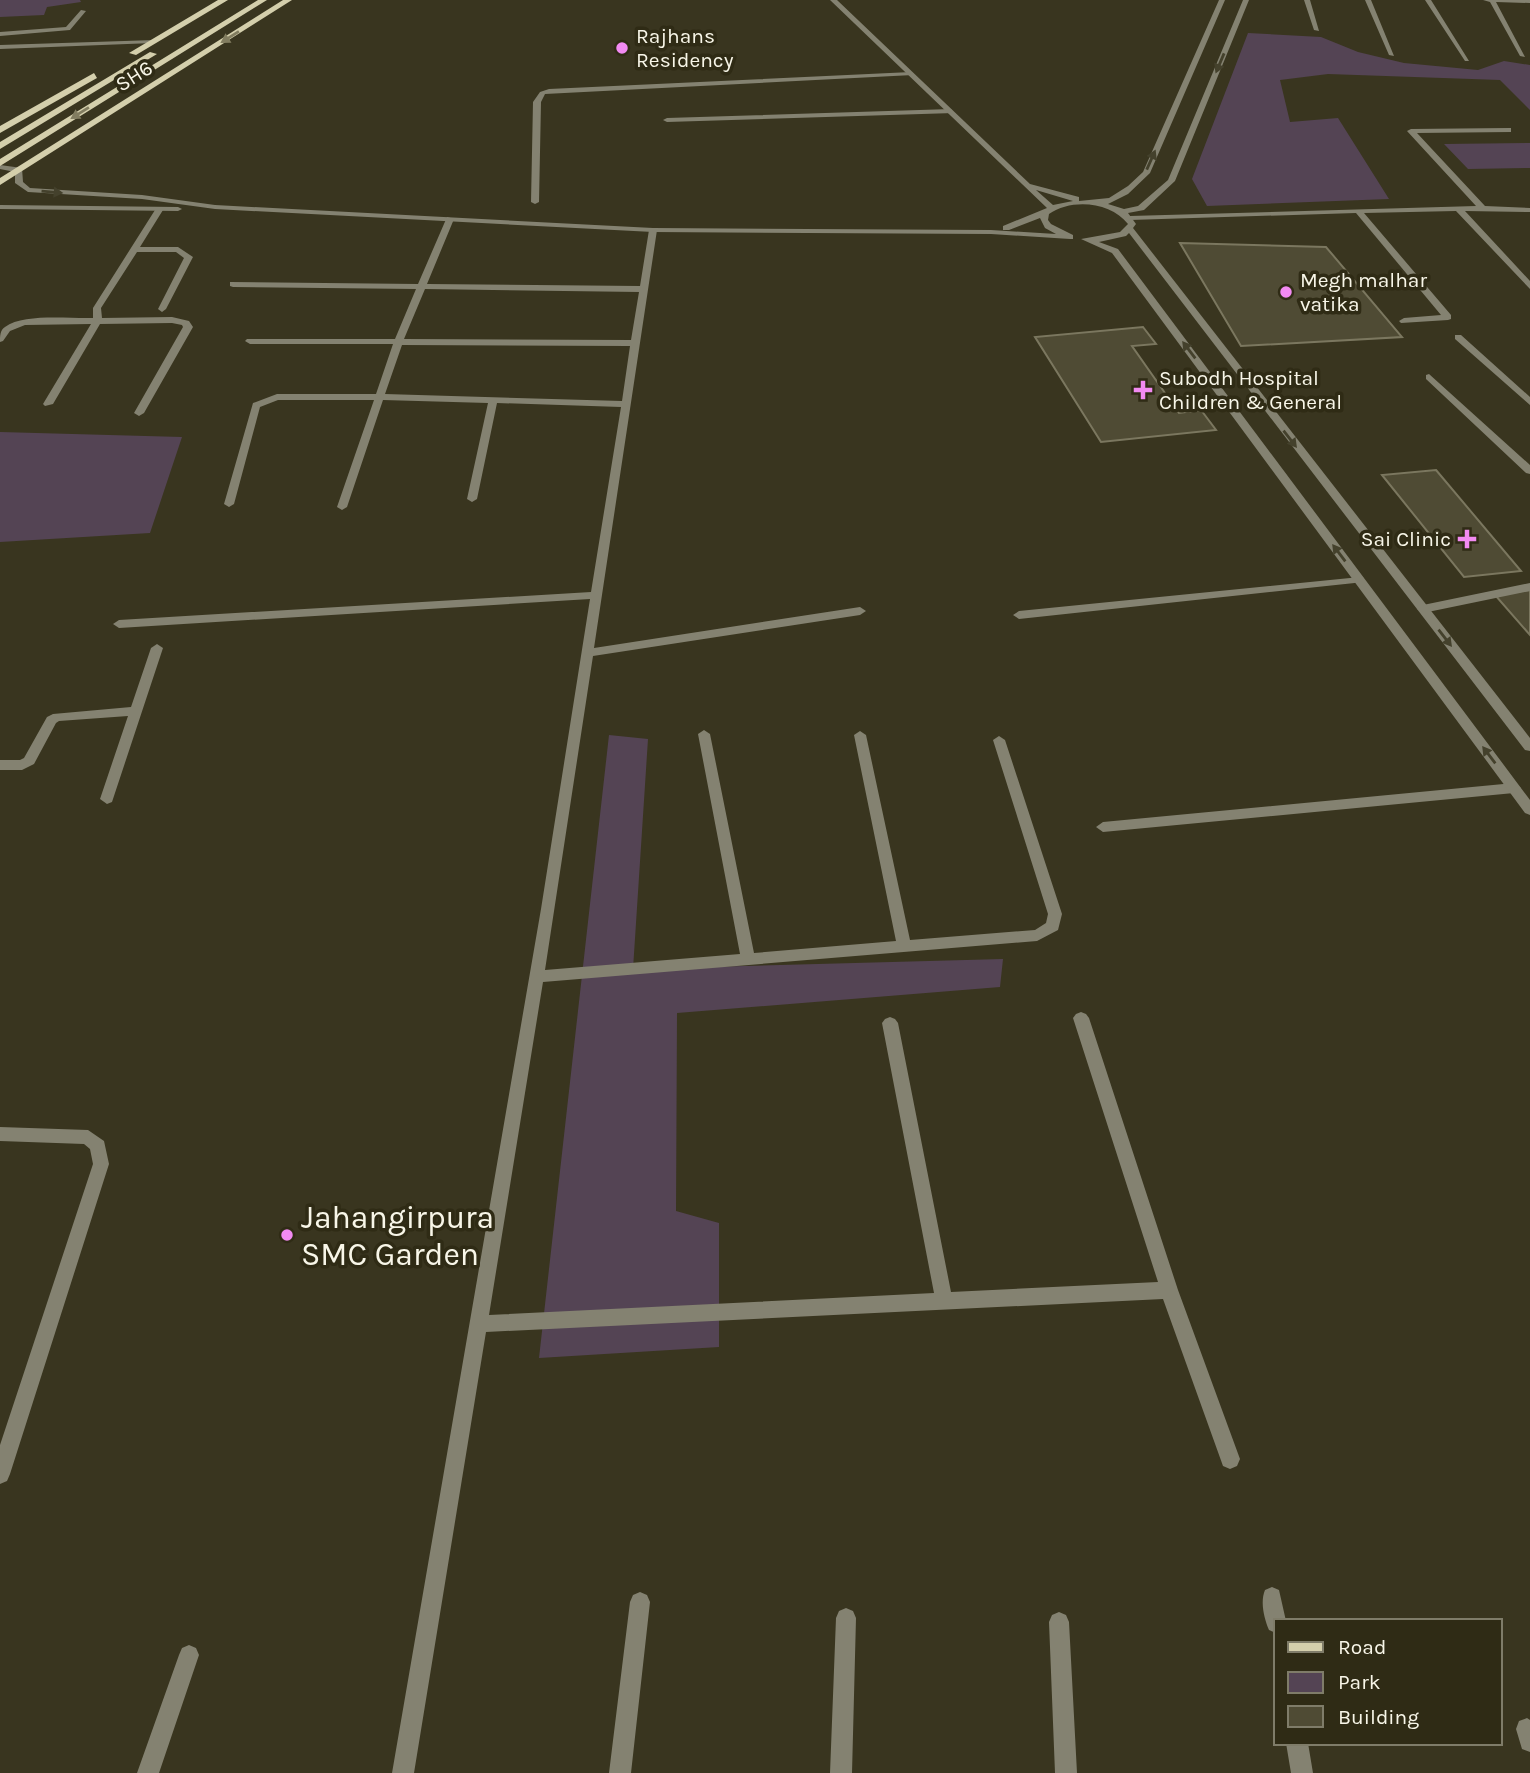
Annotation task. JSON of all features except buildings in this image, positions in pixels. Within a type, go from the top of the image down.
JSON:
[{"type":"main road","name":"SH6","points":[[129,55],[224,0]]},
{"type":"main road","points":[[0,146],[243,0]]},
{"type":"main road","points":[[0,165],[263,0]]},
{"type":"main road","name":"SH6","points":[[0,182],[288,0]]},
{"type":"main road","name":"SH6","points":[[0,131],[106,69]]},
{"type":"street","points":[[834,0],[1028,184],[1048,210]]},
{"type":"street","points":[[1102,204],[1135,185],[1146,173],[1222,0]]},
{"type":"street","points":[[0,165],[19,170],[19,183],[28,190],[142,197],[215,207],[653,230],[991,232],[1085,239],[1113,238],[1128,220],[1171,180],[1246,0]]},
{"type":"street","points":[[1307,0],[1317,30]]},
{"type":"street","points":[[1368,0],[1392,55]]},
{"type":"street","points":[[1428,0],[1467,60]]},
{"type":"street","points":[[1484,0],[1530,1]]},
{"type":"street","points":[[1493,0],[1523,56]]},
{"type":"street","points":[[0,34],[68,29],[83,11]]},
{"type":"street","points":[[0,47],[153,41]]},
{"type":"street","points":[[535,202],[537,102],[542,93],[549,90],[911,74]]},
{"type":"street","points":[[667,120],[951,111]]},
{"type":"street","points":[[1483,209],[1411,131],[1508,130]]},
{"type":"street","points":[[1028,184],[1102,204],[1128,220],[1530,747]]},
{"type":"street","points":[[991,232],[1023,224],[1048,210],[1088,202]]},
{"type":"street","points":[[0,207],[159,210],[215,207]]},
{"type":"street","points":[[1128,220],[1459,209],[1530,210]]},
{"type":"street","points":[[1459,209],[1530,286]]},
{"type":"street","points":[[48,404],[98,320],[97,309],[159,210]]},
{"type":"street","points":[[1048,210],[1044,220],[1048,226],[1070,237]]},
{"type":"street","points":[[1359,212],[1448,313],[1448,317],[1442,319],[1404,321]]},
{"type":"street","points":[[342,507],[399,340],[450,219]]},
{"type":"street","points":[[403,1773],[536,977],[653,230]]},
{"type":"street","points":[[1085,239],[1115,251],[1530,810]]},
{"type":"street","points":[[135,249],[178,250],[189,257],[162,309]]},
{"type":"street","points":[[233,285],[644,289]]},
{"type":"street","points":[[0,338],[7,329],[24,322],[172,320],[186,323],[188,327],[139,413]]},
{"type":"street","points":[[1458,337],[1530,402]]},
{"type":"street","points":[[250,341],[637,343]]},
{"type":"street","points":[[1429,377],[1530,471]]},
{"type":"street","points":[[229,504],[256,405],[277,397],[626,404]]},
{"type":"street","points":[[472,499],[493,400]]},
{"type":"street","points":[[1019,615],[1360,580]]},
{"type":"street","points":[[1423,609],[1530,587]]},
{"type":"street","points":[[119,624],[596,595]]},
{"type":"street","points":[[587,653],[860,611]]},
{"type":"street","points":[[107,799],[157,648]]},
{"type":"street","points":[[0,765],[22,765],[29,761],[51,720],[137,711]]},
{"type":"street","points":[[704,734],[748,960]]},
{"type":"street","points":[[860,735],[904,946]]},
{"type":"street","points":[[536,977],[1037,934],[1052,926],[1055,914],[999,740]]},
{"type":"street","points":[[1102,827],[1514,788]]},
{"type":"street","points":[[1081,1018],[1169,1290],[1230,1459]]},
{"type":"street","points":[[890,1023],[944,1301]]},
{"type":"street","points":[[0,1134],[88,1137],[98,1146],[101,1164],[0,1474]]},
{"type":"street","points":[[478,1324],[1169,1290]]},
{"type":"street","points":[[1272,1597],[1275,1619]]},
{"type":"street","points":[[620,1773],[640,1602]]},
{"type":"street","points":[[841,1773],[846,1618]]},
{"type":"street","points":[[1059,1622],[1066,1773]]},
{"type":"street","points":[[148,1773],[189,1655]]},
{"type":"street","points":[[1297,1745],[1302,1773]]},
{"type":"green space","points":[[0,0],[81,2],[47,7],[44,15],[0,17]]},
{"type":"green space","points":[[1248,33],[1321,37],[1358,52],[1404,63],[1478,70],[1504,61],[1530,65],[1530,110],[1500,80],[1328,74],[1280,80],[1290,122],[1338,118],[1389,199],[1207,206],[1192,179]]},
{"type":"green space","points":[[1530,143],[1530,168],[1468,169],[1444,144]]},
{"type":"green space","points":[[0,432],[182,437],[150,533],[0,542]]},
{"type":"green space","points":[[609,735],[648,739],[633,969],[1003,959],[1000,987],[677,1013],[676,1211],[719,1223],[719,1347],[539,1358]]},
{"type":"place","name":"Rajhans Residency","points":[[622,48]]},
{"type":"place","name":"Megh malhar vatika","points":[[1286,292]]},
{"type":"place","name":"Subodh Hospital Children & General","points":[[1143,390]]},
{"type":"place","name":"Sai Clinic","points":[[1467,539]]},
{"type":"place","name":"Jahangirpura SMC Garden","points":[[287,1235]]}]
